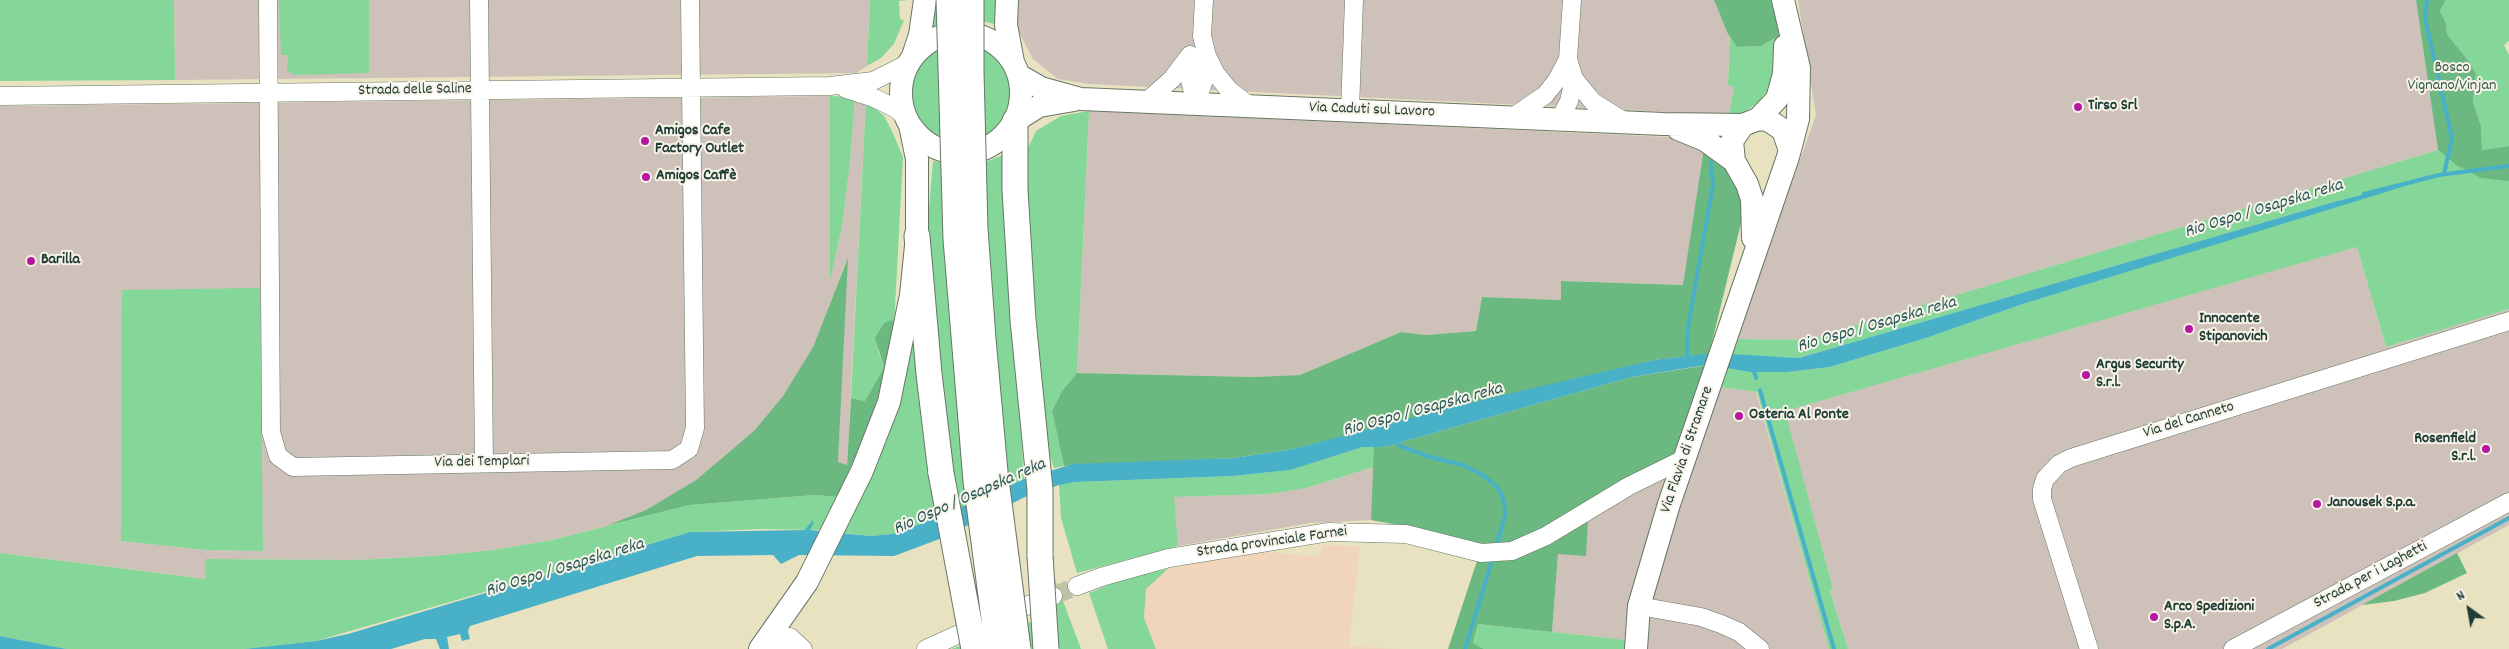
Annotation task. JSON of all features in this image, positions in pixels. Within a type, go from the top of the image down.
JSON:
[{"type":"highway","points":[[949,0],[956,239],[976,481],[998,649]]},
{"type":"highway","points":[[971,0],[975,229],[995,472],[1018,649]]},
{"type":"highway","points":[[1015,121],[1015,190],[1022,310],[1040,490],[1040,556],[1046,649]]},
{"type":"highway","points":[[917,236],[929,374],[941,473],[974,649]]},
{"type":"main road","points":[[784,645],[807,582],[862,471],[889,402],[908,314],[917,236],[917,159],[908,122],[902,107],[900,90],[904,72],[911,60],[920,35],[925,0]]},
{"type":"main road","points":[[908,122],[916,134],[929,145],[941,151],[958,154],[978,152],[998,142],[1015,121],[1022,96],[1006,25],[1006,0]]},
{"type":"main road","name":"Via Flavia di Stramare","points":[[1753,254],[1752,199],[1737,165],[1732,141],[1777,99],[1784,74],[1786,38],[1783,0]]},
{"type":"main road","name":"Via Flavia di Stramare","points":[[1636,649],[1639,606],[1669,504],[1686,458],[1798,119],[1799,68],[1783,0]]},
{"type":"main road","points":[[911,60],[926,44],[944,35],[969,33],[986,38],[1001,48],[1016,69]]},
{"type":"main road","name":"Via Caduti sul Lavoro","points":[[1016,69],[1041,88],[1081,99]]},
{"type":"main road","name":"Via Caduti sul Lavoro","points":[[1015,121],[1039,106],[1081,99],[1663,124],[1751,122]]},
{"type":"main road","points":[[1737,165],[1748,175],[1763,177],[1777,172],[1787,156],[1783,130],[1776,124],[1751,122]]},
{"type":"main road","name":"Via Caduti sul Lavoro","points":[[1663,124],[1705,140],[1737,165]]},
{"type":"street","name":"Via dei Templari","points":[[268,0],[271,432],[278,456],[293,467],[672,460],[688,449],[695,428],[690,0]]},
{"type":"street","points":[[479,0],[484,463]]},
{"type":"street","points":[[1204,0],[1202,36],[1207,56],[1216,74],[1229,90],[1250,106]]},
{"type":"street","points":[[1350,110],[1354,0]]},
{"type":"street","points":[[1560,119],[1566,80],[1572,0]]},
{"type":"street","points":[[1147,102],[1172,79],[1202,36]]},
{"type":"street","points":[[1196,104],[1204,80],[1207,56]]},
{"type":"street","points":[[1188,57],[1188,73],[1196,104]]},
{"type":"street","name":"Strada delle Saline","points":[[0,96],[830,86],[873,81],[911,60]]},
{"type":"street","points":[[1513,117],[1566,80]]},
{"type":"street","points":[[1566,80],[1593,102],[1625,122]]},
{"type":"street","name":"Strada delle Saline","points":[[830,86],[868,95],[895,108],[908,122]]},
{"type":"street","name":"Via del Canneto","points":[[2090,649],[2042,499],[2045,479],[2059,464],[2071,458],[2509,321]]},
{"type":"street","name":"Strada provinciale Farnei","points":[[1077,586],[1150,562],[1329,532],[1406,534],[1481,553],[1512,551],[1546,536],[1640,480],[1686,458]]},
{"type":"street","name":"Strada per i Laghetti","points":[[2233,649],[2509,502]]},
{"type":"street","points":[[926,649],[1053,596]]},
{"type":"street","points":[[1639,606],[1701,617],[1721,624],[1739,632],[1760,649]]},
{"type":"shaded area","points":[[174,0],[870,0],[867,66],[856,73],[175,80]]},
{"type":"shaded area","points":[[1014,0],[1714,0],[1730,37],[1728,85],[1734,86],[1729,115],[1090,84],[1058,79],[1033,59],[1019,32]]},
{"type":"shaded area","points":[[1798,0],[2416,0],[2438,150],[1807,340],[1736,339],[1816,115]]},
{"type":"shaded area","points":[[830,96],[830,278],[842,227],[850,163],[855,97],[866,100],[847,465],[838,462],[847,260],[813,347],[783,396],[754,431],[696,480],[646,510],[606,526],[552,540],[493,550],[433,556],[357,560],[205,559],[206,579],[0,553],[0,106]],"holes":[[[123,290],[263,551],[205,550],[121,541]]]},
{"type":"shaded area","points":[[1089,111],[1669,137],[1687,140],[1704,148],[1684,285],[1562,281],[1561,300],[1482,297],[1476,331],[1426,335],[1401,332],[1300,375],[1253,377],[1077,373]]},
{"type":"shaded area","points":[[2357,247],[2386,347],[2509,309],[2509,525],[2282,649],[1848,649],[1830,591],[1833,589],[1784,411]]},
{"type":"shaded area","points":[[1719,387],[1756,392],[1829,649],[1643,649],[1653,585]]},
{"type":"shaded area","points":[[1374,467],[1371,520],[1310,523],[1178,546],[1173,497],[1269,494],[1306,488]]},
{"type":"shaded area","points":[[1666,476],[1669,481],[1627,640],[1552,632],[1558,554],[1588,520]]},
{"type":"shaded area","points":[[1267,545],[1267,552],[1321,557],[1322,545],[1360,546],[1349,646],[1396,649],[1156,649],[1144,618],[1146,589],[1161,573],[1168,569]]},
{"type":"green space","points":[[0,0],[174,0],[175,80],[0,81]]},
{"type":"green space","points":[[279,0],[369,0],[369,73],[294,75],[287,70],[288,55],[281,55]]},
{"type":"green space","points":[[870,0],[908,0],[899,1],[900,19],[904,20],[894,44],[881,58],[867,66]]},
{"type":"green space","points":[[934,0],[995,0],[995,24],[977,20],[956,20],[933,28]]},
{"type":"green space","points":[[1714,0],[1772,0],[1779,36],[1761,46],[1737,47],[1728,34]]},
{"type":"green space","name":"Bosco Vignano/Vinjan","points":[[2416,0],[2446,0],[2440,11],[2446,23],[2447,34],[2470,63],[2476,74],[2473,102],[2481,126],[2482,150],[2509,146],[2509,181],[2481,178],[2456,165],[2438,150]]},
{"type":"green space","points":[[2446,0],[2509,0],[2509,41],[2504,45],[2509,55],[2509,146],[2482,150],[2481,126],[2473,102],[2476,74],[2470,63],[2447,34],[2446,23],[2440,11]]},
{"type":"green space","points":[[1779,36],[1779,65],[1770,87],[1758,102],[1745,112],[1729,115],[1734,87],[1728,85],[1730,37],[1737,47],[1761,46]]},
{"type":"green space","points":[[961,44],[980,47],[996,58],[1007,74],[1010,93],[1007,112],[996,128],[980,139],[961,142],[942,139],[926,128],[915,112],[912,93],[915,74],[926,58],[942,47]]},
{"type":"green space","points":[[830,96],[855,97],[850,163],[842,227],[830,280]]},
{"type":"green space","points":[[866,100],[884,116],[903,157],[894,326],[878,350],[884,367],[865,401],[851,398]]},
{"type":"green space","points":[[1089,111],[1077,373],[1062,391],[1052,411],[1064,466],[1054,468],[1046,445],[1024,157],[1036,131],[1061,116]]},
{"type":"green space","points":[[1704,148],[1720,157],[1743,192],[1743,215],[1709,354],[1654,360],[1293,449],[1234,458],[1064,466],[1052,411],[1062,391],[1077,373],[1253,377],[1300,375],[1401,332],[1426,335],[1476,331],[1482,297],[1561,300],[1561,281],[1683,285]]},
{"type":"green space","points":[[2438,150],[2456,165],[2509,181],[2509,309],[2386,347],[2357,247],[1785,411],[1833,589],[1830,591],[1848,649],[1829,649],[1757,392],[1719,387],[1727,368],[1750,372],[1788,372],[1830,367],[1926,338],[2023,304],[2430,177],[2337,201],[1799,358],[1732,355],[1736,339],[1807,340]]},
{"type":"green space","points":[[1003,155],[1024,479],[968,505],[945,510],[926,522],[892,534],[871,536],[821,530],[761,529],[690,532],[316,641],[244,649],[67,649],[0,636],[0,553],[205,579],[205,559],[357,560],[433,556],[493,550],[552,540],[690,505],[815,495],[838,497],[844,510],[916,319],[933,313],[928,222],[933,161],[964,166],[988,161]]},
{"type":"green space","points":[[848,258],[838,462],[847,465],[851,398],[865,401],[884,367],[875,338],[884,323],[892,320],[894,326],[886,368],[874,412],[838,497],[815,495],[690,505],[606,526],[646,510],[696,480],[754,431],[783,396],[813,347]]},
{"type":"green space","points":[[260,288],[263,551],[205,550],[121,541],[122,290]]},
{"type":"green space","points":[[1708,365],[1674,456],[1511,546],[1482,549],[1409,527],[1371,520],[1374,447],[1384,447],[1632,377]]},
{"type":"green space","points":[[1363,447],[1374,447],[1374,467],[1306,488],[1269,494],[1174,497],[1178,546],[1077,573],[1061,518],[1059,485],[1076,482],[1233,476],[1289,470]]},
{"type":"green space","points":[[1588,520],[1586,556],[1558,554],[1552,632],[1478,624],[1473,643],[1484,649],[1448,649],[1477,561],[1507,561],[1542,547]]},
{"type":"green space","points":[[2457,553],[2467,573],[2425,593],[2394,601],[2362,605]]},
{"type":"green space","points":[[1050,566],[1081,649],[951,649],[1054,614]]},
{"type":"green space","points":[[1168,569],[1146,589],[1144,618],[1156,649],[1108,649],[1089,593],[1125,578]]},
{"type":"green space","points":[[1478,624],[1627,640],[1627,649],[1484,649],[1473,644]]},
{"type":"water","points":[[2444,174],[2023,304],[1926,338],[1830,367],[1788,372],[1750,372],[1708,365],[1693,367],[1632,377],[1384,447],[1363,447],[1290,470],[1233,476],[1076,482],[1059,485],[1025,497],[942,538],[894,556],[799,555],[781,564],[773,555],[697,556],[470,626],[468,631],[470,639],[462,641],[460,634],[447,637],[449,649],[440,649],[436,639],[425,639],[391,649],[244,649],[316,641],[348,634],[690,532],[805,530],[812,521],[814,522],[810,530],[871,536],[892,534],[926,522],[945,510],[968,505],[1024,479],[1073,464],[1234,458],[1293,449],[1452,407],[1654,360],[1713,353],[1799,358],[2337,201]]},
{"type":"water","points":[[0,636],[67,649],[0,649]]},
{"type":"waterway","points":[[2427,0],[2425,18],[2452,138],[2444,174]]},
{"type":"waterway","points":[[1687,361],[1688,327],[1713,185],[1711,163]]},
{"type":"waterway","name":"Rio Ospo / Osapska reka","points":[[2364,194],[2439,175],[2509,166]]},
{"type":"waterway","points":[[1753,367],[1756,378]]},
{"type":"waterway","points":[[1760,390],[1834,649]]},
{"type":"waterway","points":[[1393,440],[1400,446],[1430,457],[1463,465],[1483,475],[1498,488],[1504,501],[1505,515],[1497,544]]},
{"type":"waterway","points":[[2268,649],[2509,518]]},
{"type":"waterway","points":[[1465,649],[1491,564]]},
{"type":"tunnel","points":[[1053,596],[1077,586]]},
{"type":"place","name":"Tirso Srl","points":[[2078,107]]},
{"type":"place","name":"Amigos Cafe Factory Outlet","points":[[645,141]]},
{"type":"place","name":"Amigos Caffè","points":[[646,177]]},
{"type":"place","name":"Barilla","points":[[31,261]]},
{"type":"place","name":"Innocente Stipanovich","points":[[2189,329]]},
{"type":"place","name":"Argus Security S.r.l.","points":[[2086,375]]},
{"type":"place","name":"Osteria Al Ponte","points":[[1739,416]]},
{"type":"place","name":"Rosenfield S.r.l.","points":[[2486,449]]},
{"type":"place","name":"Janousek S.p.a.","points":[[2317,504]]},
{"type":"place","name":"Arco Spedizioni S.p.A.","points":[[2154,617]]}]
